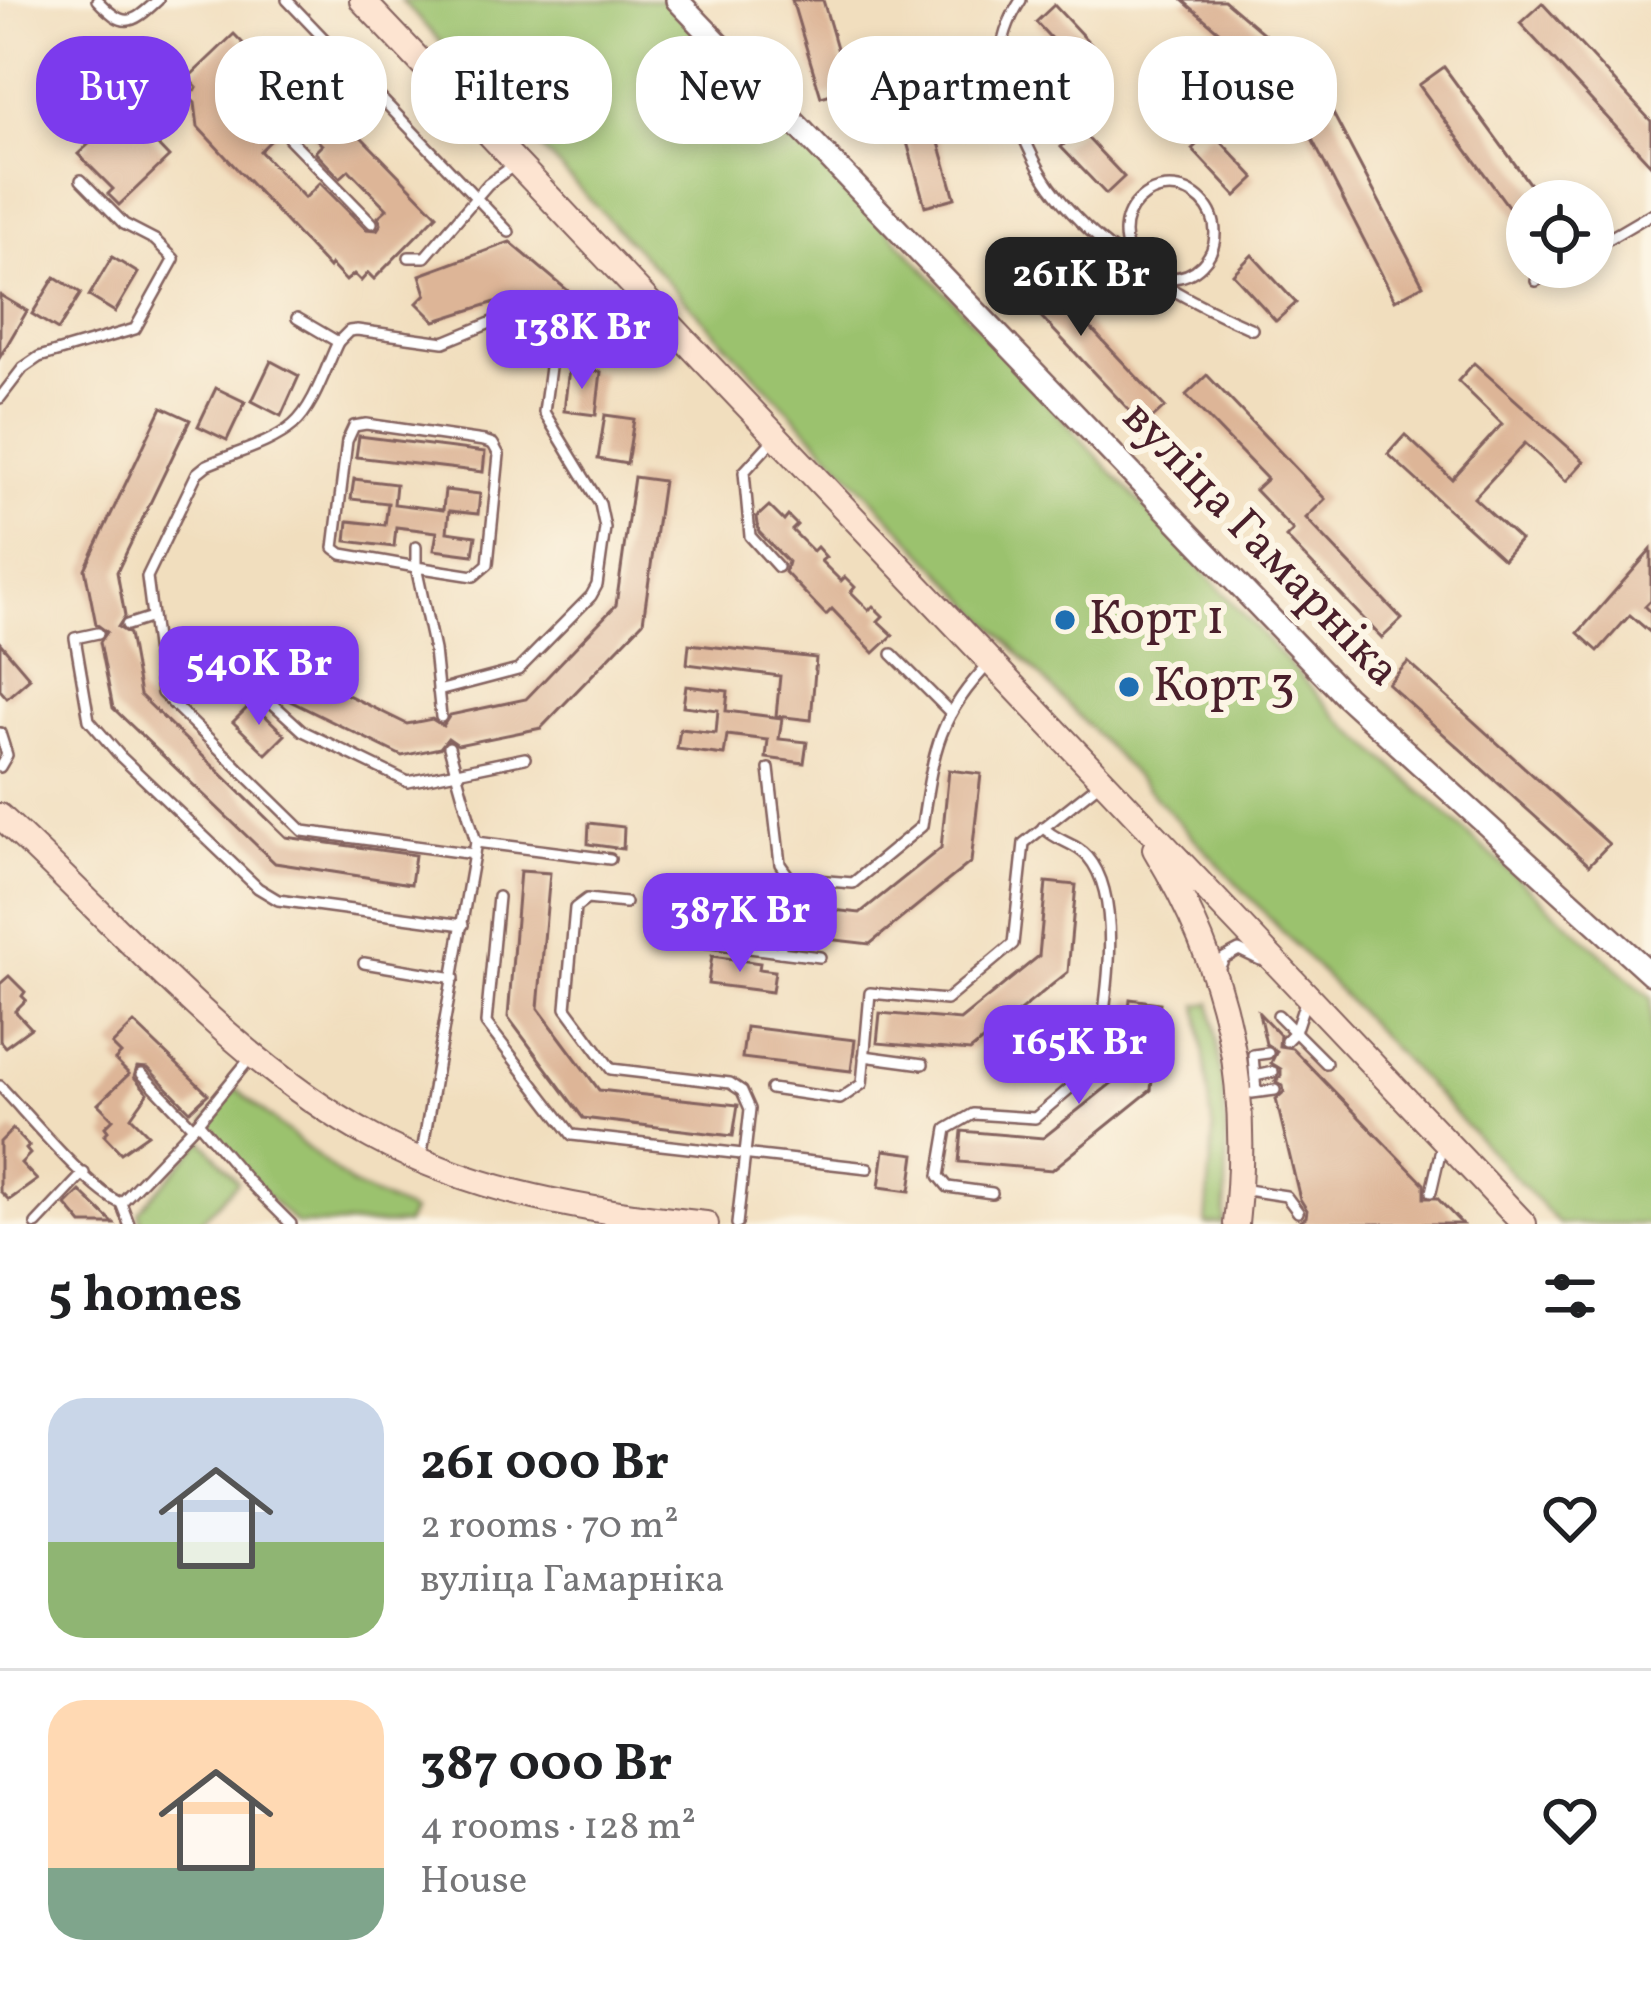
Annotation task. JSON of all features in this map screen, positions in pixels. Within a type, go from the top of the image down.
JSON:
[{"type":"main road","points":[[362,0],[1112,788],[1306,1001],[1524,1224]]},
{"type":"main road","points":[[1112,788],[1178,888],[1216,976],[1251,1082],[1236,1224]]},
{"type":"main road","points":[[0,816],[253,1054],[332,1113],[421,1160],[526,1195],[581,1208],[706,1224]]},
{"type":"street","name":"вуліца Гамарніка","points":[[682,2],[1345,696],[1651,974]]},
{"type":"lane","points":[[97,0],[114,18],[126,22],[158,0]]},
{"type":"lane","points":[[287,0],[508,232]]},
{"type":"lane","points":[[1021,0],[1009,24],[1000,78],[1031,155],[1070,210],[1147,272],[1252,329]]},
{"type":"lane","points":[[295,144],[372,223]]},
{"type":"lane","points":[[409,257],[425,257],[476,197],[517,163]]},
{"type":"lane","points":[[0,398],[23,368],[39,357],[135,329],[174,259],[155,240],[124,224],[81,180]]},
{"type":"lane","points":[[1166,188],[1193,194],[1204,203],[1215,228],[1209,256],[1188,274],[1174,278],[1147,272],[1129,250],[1126,237],[1132,210],[1141,199],[1166,188]]},
{"type":"lane","points":[[1614,236],[1651,214]]},
{"type":"lane","points":[[297,318],[338,342]]},
{"type":"lane","points":[[512,334],[495,320],[444,342],[349,331],[338,342],[295,424],[197,473],[147,577],[162,693],[303,831],[610,860]]},
{"type":"lane","points":[[438,691],[518,670],[597,586],[604,528],[600,504],[544,412],[551,360]]},
{"type":"lane","points":[[355,426],[484,441],[499,455],[488,564],[474,576],[416,567],[342,554],[334,548],[347,441],[355,426]]},
{"type":"lane","points":[[777,436],[744,472],[750,536],[778,567]]},
{"type":"lane","points":[[416,547],[441,717]]},
{"type":"lane","points":[[127,625],[149,618]]},
{"type":"lane","points":[[98,633],[75,638],[89,720],[104,740],[258,888],[278,900],[463,926]]},
{"type":"lane","points":[[308,635],[300,654],[278,644],[259,691],[303,731],[408,782],[525,758]]},
{"type":"lane","points":[[892,655],[951,713]]},
{"type":"lane","points":[[790,878],[854,883],[922,826],[935,743],[965,688],[992,662]]},
{"type":"lane","points":[[0,733],[7,755],[0,767]]},
{"type":"lane","points":[[421,1160],[475,848],[449,747]]},
{"type":"lane","points":[[770,769],[780,864],[790,878],[786,905]]},
{"type":"lane","points":[[771,1088],[841,1099],[862,1084],[870,993],[946,1000],[1013,944],[1021,849],[1042,827],[1112,788]]},
{"type":"lane","points":[[992,1193],[948,1187],[939,1176],[947,1129],[973,1114],[1035,1118],[1096,1066],[1104,1011],[1108,915],[1099,878],[1086,854],[1042,827]]},
{"type":"lane","points":[[498,897],[487,1023],[572,1136],[868,1168]]},
{"type":"lane","points":[[625,903],[587,899],[575,908],[566,1007],[611,1069],[730,1083],[742,1091],[751,1109],[737,1224]]},
{"type":"lane","points":[[780,952],[782,934]]},
{"type":"lane","points":[[695,941],[820,957]]},
{"type":"lane","points":[[1216,976],[1224,958],[1247,951],[1306,1001],[1302,1039],[1292,1048],[1302,1039]]},
{"type":"lane","points":[[364,962],[454,978]]},
{"type":"lane","points":[[1278,1015],[1326,1063]]},
{"type":"lane","points":[[121,1203],[196,1124],[253,1054]]},
{"type":"lane","points":[[1253,1055],[1270,1062],[1251,1082],[1253,1055]]},
{"type":"lane","points":[[864,1056],[922,1064]]},
{"type":"lane","points":[[142,1074],[196,1124],[286,1222]]},
{"type":"lane","points":[[1251,1082],[1275,1095]]},
{"type":"lane","points":[[1,1089],[112,1200],[121,1203]]},
{"type":"lane","points":[[1431,1192],[1441,1149],[1454,1149]]},
{"type":"lane","points":[[36,1224],[84,1173]]},
{"type":"lane","points":[[1240,1189],[1286,1196],[1298,1212]]},
{"type":"lane","points":[[121,1203],[129,1224]]},
{"type":"green space","points":[[401,0],[668,0],[703,36],[636,36],[636,144],[803,144],[803,140],[1340,719],[1651,998],[1651,1224],[1559,1224],[537,144],[612,144],[612,36],[435,36]]},
{"type":"green space","points":[[1211,1003],[1225,1113],[1224,1224],[1206,1224],[1213,1133],[1198,1005]]},
{"type":"green space","points":[[236,1089],[352,1185],[412,1212],[406,1224],[297,1224],[265,1194],[205,1122]]},
{"type":"green space","points":[[203,1140],[238,1182],[198,1224],[141,1224],[138,1212]]},
{"type":"building","points":[[792,0],[823,0],[834,36],[827,36],[827,95],[821,97]]},
{"type":"building","points":[[1182,0],[1224,0],[1267,36],[1224,36]]},
{"type":"building","points":[[1542,3],[1651,121],[1651,165],[1520,23]]},
{"type":"building","points":[[1054,5],[1083,36],[1049,36],[1036,22]]},
{"type":"building","points":[[215,52],[215,144],[267,144],[260,151],[305,198],[320,183],[366,229],[377,230],[378,217],[387,209],[349,170],[340,178],[315,152],[321,144],[368,144],[437,215],[374,279],[368,273],[361,281],[354,274],[346,281],[198,127],[191,99],[197,88],[191,75]]},
{"type":"building","points":[[1444,67],[1527,180],[1506,180],[1506,203],[1419,85]]},
{"type":"building","points":[[1337,121],[1423,285],[1395,300],[1314,144],[1337,144]]},
{"type":"building","points":[[89,144],[157,144],[169,157],[119,205],[108,194],[113,189],[78,154]]},
{"type":"building","points":[[908,144],[939,144],[955,198],[925,206]]},
{"type":"building","points":[[1093,144],[1124,177],[1106,194],[1061,147]]},
{"type":"building","points":[[1197,144],[1223,144],[1255,178],[1236,196],[1192,149]]},
{"type":"building","points":[[510,242],[585,305],[575,322],[578,332],[556,340],[505,299],[435,321],[417,303],[426,294],[420,275]]},
{"type":"building","points":[[1018,251],[1165,407],[1144,426],[998,271]]},
{"type":"building","points":[[1252,255],[1296,303],[1276,321],[1233,274]]},
{"type":"building","points":[[112,257],[138,273],[115,312],[89,296]]},
{"type":"building","points":[[55,277],[81,293],[58,330],[32,314]]},
{"type":"building","points":[[0,295],[27,311],[0,357]]},
{"type":"building","points":[[271,361],[299,376],[281,416],[252,401]]},
{"type":"building","points":[[1474,363],[1584,461],[1566,481],[1525,443],[1474,498],[1520,540],[1503,559],[1388,454],[1405,435],[1452,479],[1502,424],[1458,381]]},
{"type":"building","points":[[569,368],[601,372],[596,415],[564,411]]},
{"type":"building","points":[[1207,375],[1325,499],[1306,518],[1402,619],[1382,638],[1286,537],[1293,530],[1255,490],[1267,479],[1186,395]]},
{"type":"building","points":[[216,388],[245,402],[227,440],[198,426]]},
{"type":"building","points":[[162,407],[190,420],[117,572],[125,616],[118,627],[129,634],[140,695],[286,837],[415,855],[411,884],[275,863],[113,708],[100,642],[107,632],[96,624],[85,569]]},
{"type":"building","points":[[605,415],[634,419],[627,464],[598,459]]},
{"type":"building","points":[[359,436],[485,452],[483,472],[356,457]]},
{"type":"building","points":[[634,477],[663,481],[643,622],[541,728],[458,745],[448,738],[440,748],[402,756],[280,696],[293,668],[407,724],[432,719],[443,726],[450,715],[526,699],[616,605]]},
{"type":"building","points":[[354,479],[396,484],[394,504],[443,510],[445,490],[480,494],[478,514],[449,511],[447,532],[476,536],[473,555],[434,550],[437,532],[396,527],[394,547],[346,541],[348,521],[385,525],[388,503],[351,499]]},
{"type":"building","points":[[769,506],[784,521],[788,516],[797,525],[792,530],[826,557],[821,561],[841,581],[845,577],[855,587],[851,592],[869,610],[873,606],[883,616],[878,621],[893,635],[874,653],[832,609],[826,615],[785,572],[788,562],[759,532],[757,517]]},
{"type":"building","points":[[1651,550],[1651,600],[1645,606],[1651,612],[1651,633],[1630,615],[1598,651],[1578,633]]},
{"type":"building","points":[[0,643],[30,678],[7,698],[0,690]]},
{"type":"building","points":[[689,644],[816,658],[811,720],[776,716],[780,676],[687,664]]},
{"type":"building","points":[[1408,662],[1609,844],[1589,865],[1388,684]]},
{"type":"building","points":[[686,686],[728,691],[726,711],[782,718],[779,739],[807,742],[804,763],[766,758],[768,740],[727,735],[724,755],[677,749],[680,729],[716,733],[718,710],[683,706]]},
{"type":"building","points":[[252,703],[285,735],[266,754],[233,722]]},
{"type":"building","points":[[949,770],[981,774],[971,862],[870,944],[792,935],[783,925],[774,933],[671,922],[674,892],[777,904],[786,914],[795,906],[860,913],[941,848]]},
{"type":"building","points":[[589,823],[624,827],[623,849],[588,844]]},
{"type":"building","points":[[520,871],[550,873],[538,1008],[599,1090],[738,1105],[733,1136],[583,1118],[508,1017]]},
{"type":"building","points":[[1046,882],[1076,885],[1068,972],[970,1051],[877,1043],[880,1013],[960,1020],[1039,956]]},
{"type":"building","points":[[712,956],[760,963],[759,969],[775,971],[772,992],[708,984]]},
{"type":"building","points":[[9,976],[25,992],[26,1000],[15,1011],[31,1028],[5,1047],[0,1041],[0,984]]},
{"type":"building","points":[[1130,999],[1160,1003],[1151,1090],[1052,1170],[959,1162],[962,1131],[1043,1138],[1122,1075]]},
{"type":"building","points":[[1259,1013],[1280,1035],[1279,1046],[1292,1048],[1424,1184],[1424,1198],[1437,1198],[1462,1224],[1296,1224],[1307,1210],[1300,1199],[1276,1099],[1284,1092],[1275,1081],[1281,1069],[1271,1063],[1277,1051],[1266,1044]]},
{"type":"building","points":[[134,1023],[208,1094],[190,1111],[148,1068],[137,1067],[134,1077],[148,1093],[131,1117],[148,1134],[121,1153],[104,1135],[113,1119],[98,1104],[129,1074],[115,1060],[121,1054],[112,1045]]},
{"type":"building","points":[[746,1027],[855,1040],[851,1071],[742,1058]]},
{"type":"building","points":[[13,1129],[29,1146],[30,1154],[21,1163],[37,1180],[9,1200],[0,1191],[0,1142]]},
{"type":"building","points":[[884,1150],[915,1154],[910,1191],[879,1187]]},
{"type":"building","points":[[80,1191],[114,1224],[82,1224],[66,1205]]},
{"type":"place","name":"Корт 1","points":[[1065,620]]},
{"type":"place","name":"Корт 3","points":[[1129,687]]}]
